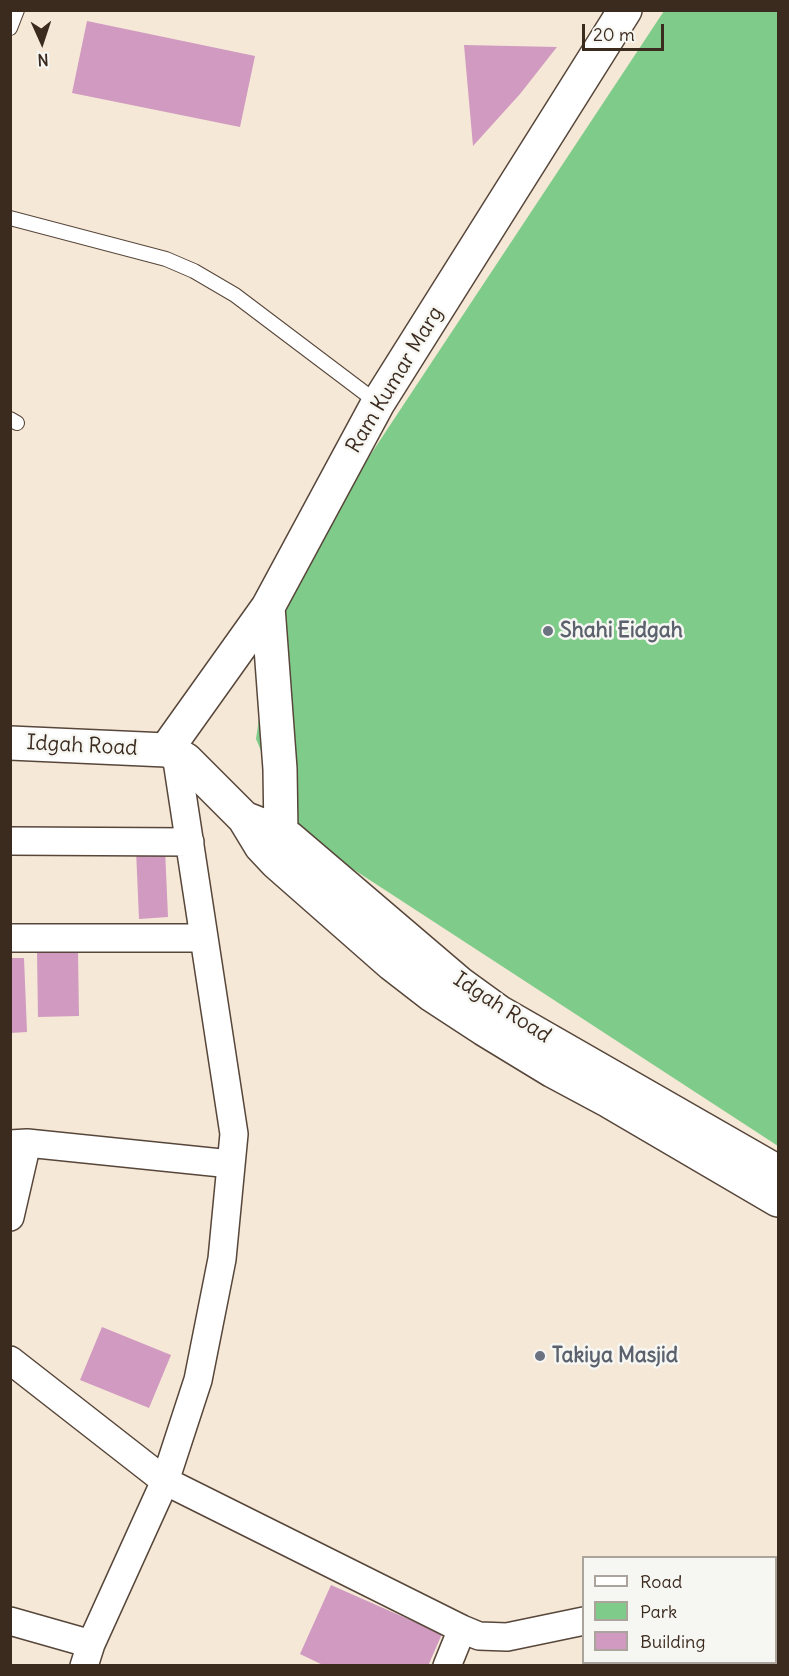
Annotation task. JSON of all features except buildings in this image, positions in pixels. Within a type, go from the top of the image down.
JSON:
[{"type":"street","name":"Ram Kumar Marg","points":[[176,755],[268,607],[378,403],[625,10]]},
{"type":"street","points":[[268,607],[280,769],[281,834]]},
{"type":"street","name":"Idgah Road","points":[[10,743],[176,755]]},
{"type":"street","points":[[176,755],[244,818],[261,846],[276,862],[392,964],[432,995],[554,1071],[778,1200]]},
{"type":"street","points":[[10,1621],[87,1655],[165,1481],[198,1380],[222,1259],[234,1134],[176,755]]},
{"type":"street","name":"Idgah Road","points":[[244,818],[289,838],[459,983],[500,1012],[778,1172]]},
{"type":"street","points":[[10,841],[189,842]]},
{"type":"street","points":[[10,938],[204,938]]},
{"type":"street","points":[[10,1217],[19,1144],[231,1164]]},
{"type":"street","points":[[10,1359],[165,1481],[462,1629],[479,1636],[507,1637],[582,1621]]},
{"type":"street","points":[[447,1665],[462,1629]]},
{"type":"lane","points":[[10,28],[17,10]]},
{"type":"lane","points":[[10,218],[166,259],[194,272],[235,295],[378,403]]},
{"type":"green space","name":"Shahi Eidgah","points":[[664,11],[778,11],[778,1146],[296,832],[256,739],[277,596]]},
{"type":"place","name":"Shahi Eidgah","points":[[548,631]]},
{"type":"place","name":"Takiya Masjid","points":[[540,1356]]}]
